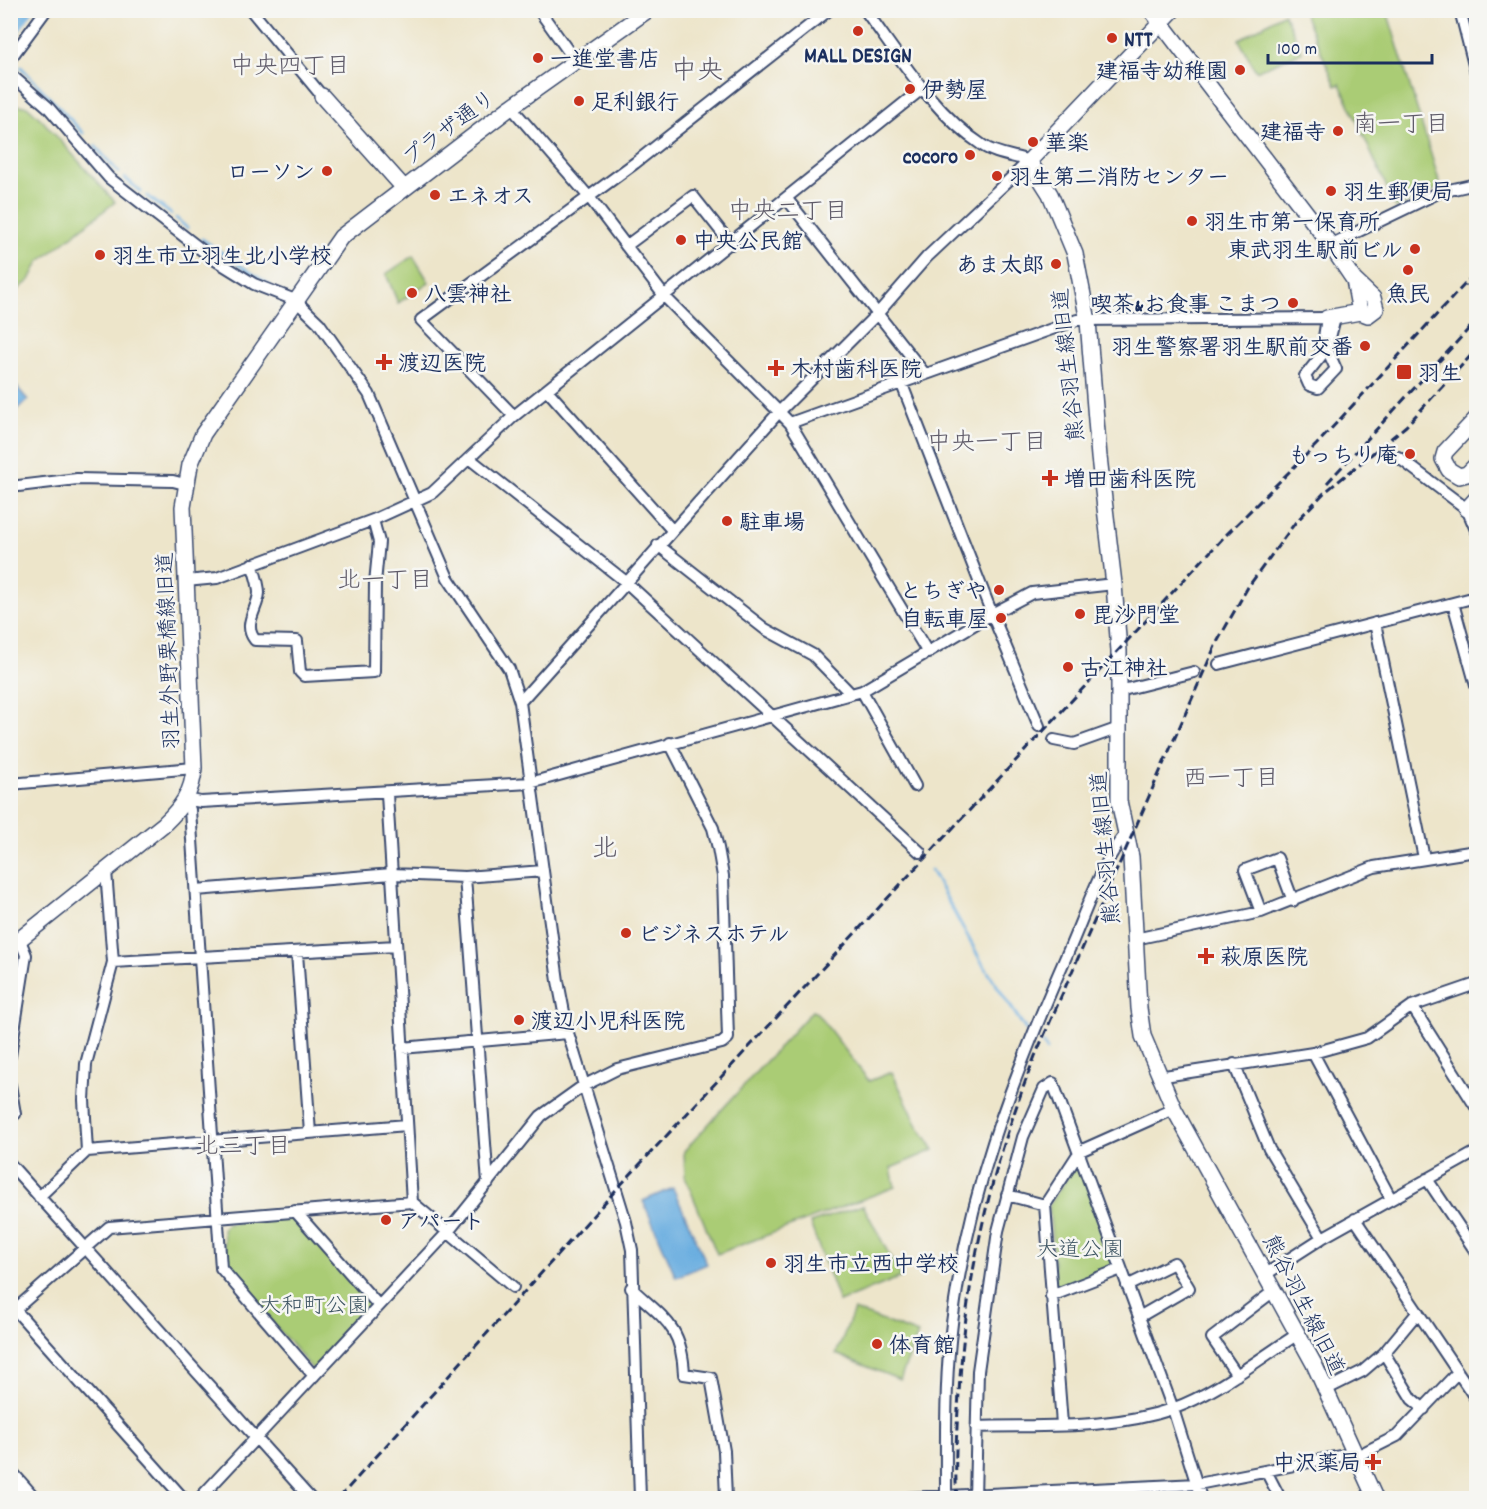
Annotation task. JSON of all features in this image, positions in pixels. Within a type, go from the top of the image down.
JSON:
[{"type":"main road","points":[[10,1474],[32,1498]]},
{"type":"street","points":[[10,59],[46,10]]},
{"type":"street","points":[[251,10],[322,96],[404,188]]},
{"type":"street","points":[[539,10],[576,62]]},
{"type":"street","name":"プラザ通り","points":[[295,300],[340,237],[511,108],[648,10]]},
{"type":"street","points":[[514,416],[421,320],[589,197],[829,10]]},
{"type":"street","points":[[865,10],[923,88],[957,125],[983,147],[1029,161]]},
{"type":"street","points":[[790,423],[1077,320],[1331,318],[1360,312],[1370,314],[1376,309],[1376,303],[1354,280],[1330,245],[1151,10]]},
{"type":"street","points":[[520,702],[572,648],[658,545],[779,412],[879,312],[927,257],[1029,161],[1173,10]]},
{"type":"street","points":[[1460,10],[1476,73]]},
{"type":"street","points":[[10,74],[48,106],[109,178],[238,276],[295,300],[319,323],[369,394],[448,578],[509,669],[520,702],[568,1033],[626,1222],[632,1250],[631,1288],[640,1498]]},
{"type":"street","points":[[186,581],[217,578],[373,520],[432,492],[514,416],[923,88]]},
{"type":"street","points":[[511,108],[589,197],[664,297],[790,423],[928,653]]},
{"type":"street","name":"熊谷羽生線旧道","points":[[1029,161],[1050,194],[1069,238],[1080,272],[1088,321],[1099,457],[1114,584],[1119,692],[1119,801],[1131,857],[1143,1036],[1158,1077],[1174,1109],[1298,1334],[1375,1498]]},
{"type":"street","points":[[1330,245],[1440,192],[1476,184]]},
{"type":"street","points":[[626,246],[693,196],[731,244]]},
{"type":"street","points":[[787,199],[879,312],[925,374]]},
{"type":"street","name":"羽生外野栗橋線旧道","points":[[15,944],[164,824],[186,799],[194,779],[194,768],[183,507],[185,484],[203,434],[295,300]]},
{"type":"street","points":[[1331,318],[1327,351],[1336,364],[1336,369],[1321,386],[1314,388],[1306,382],[1306,374],[1321,356],[1331,318]]},
{"type":"street","points":[[902,382],[992,614],[1039,726]]},
{"type":"street","points":[[546,390],[672,530]]},
{"type":"street","points":[[1476,418],[1445,452],[1443,459],[1449,470],[1459,476],[1467,474],[1476,465]]},
{"type":"street","points":[[1398,457],[1472,504],[1476,530]]},
{"type":"street","points":[[470,459],[626,582],[920,852]]},
{"type":"street","points":[[10,487],[77,479],[173,481],[185,484]]},
{"type":"street","points":[[252,564],[259,595],[250,617],[252,638],[297,641],[300,672],[304,676],[374,672],[377,601],[375,583],[380,542],[373,520]]},
{"type":"street","points":[[658,545],[765,628],[813,655],[857,693],[915,786]]},
{"type":"street","points":[[186,799],[201,802],[387,794],[530,783],[772,714],[857,693],[1032,593],[1114,584]]},
{"type":"street","points":[[1220,664],[1476,597]]},
{"type":"street","points":[[1453,603],[1476,686]]},
{"type":"street","points":[[1375,623],[1424,858]]},
{"type":"street","points":[[1119,692],[1194,672]]},
{"type":"street","points":[[1054,740],[1074,744],[1119,728]]},
{"type":"street","points":[[200,1498],[447,1233],[541,1116],[583,1086],[617,1069],[722,1043],[728,1038],[723,876],[718,848],[713,828],[670,743]]},
{"type":"street","points":[[10,784],[194,768]]},
{"type":"street","points":[[387,794],[412,1202],[513,1287]]},
{"type":"street","points":[[186,799],[190,810],[217,1219],[223,1272],[314,1376]]},
{"type":"street","points":[[946,1496],[950,1342],[956,1298],[979,1187],[998,1122],[1028,1042],[1107,866],[1125,834]]},
{"type":"street","points":[[1135,939],[1261,912],[1374,867],[1476,851]]},
{"type":"street","points":[[1261,912],[1245,870],[1277,858],[1293,901]]},
{"type":"street","points":[[87,1151],[84,1100],[86,1064],[113,962],[106,870]]},
{"type":"street","points":[[196,890],[392,874],[465,877],[543,871]]},
{"type":"street","points":[[465,877],[488,1183]]},
{"type":"street","points":[[10,1056],[26,955],[15,944]]},
{"type":"street","points":[[113,962],[396,946]]},
{"type":"street","points":[[297,953],[310,1133]]},
{"type":"street","points":[[1158,1077],[1313,1053],[1367,1038],[1412,1006],[1476,984]]},
{"type":"street","points":[[1412,1006],[1476,1107]]},
{"type":"street","points":[[402,1048],[568,1033]]},
{"type":"street","points":[[1313,1053],[1391,1199]]},
{"type":"street","points":[[1234,1064],[1269,1149],[1322,1238]]},
{"type":"street","points":[[974,1497],[978,1371],[999,1231],[1023,1137],[1048,1084],[1053,1083],[1080,1151],[1173,1409],[1201,1498]]},
{"type":"street","points":[[10,1085],[15,1114],[10,1118]]},
{"type":"street","points":[[1062,1424],[1045,1205],[1080,1151],[1174,1109]]},
{"type":"street","points":[[39,1197],[87,1151],[407,1125]]},
{"type":"street","points":[[1266,1274],[1322,1238],[1476,1152]]},
{"type":"street","points":[[10,1164],[310,1498]]},
{"type":"street","points":[[1427,1179],[1476,1252]]},
{"type":"street","points":[[1007,1195],[1045,1205]]},
{"type":"street","points":[[183,1498],[12,1309],[109,1227],[412,1202]]},
{"type":"street","points":[[295,1211],[379,1306]]},
{"type":"street","points":[[1355,1219],[1476,1399]]},
{"type":"street","points":[[1127,1286],[1174,1263],[1189,1288],[1139,1317]]},
{"type":"street","points":[[1051,1296],[1121,1269]]},
{"type":"street","points":[[631,1288],[675,1329],[683,1350],[684,1374],[711,1378],[724,1451],[726,1498]]},
{"type":"street","points":[[1237,1375],[1212,1338],[1275,1290]]},
{"type":"street","points":[[1325,1390],[1363,1371],[1384,1353],[1418,1312]]},
{"type":"street","points":[[976,1426],[1117,1422],[1173,1409],[1237,1375],[1298,1334]]},
{"type":"street","points":[[1384,1353],[1412,1398],[1424,1409]]},
{"type":"street","points":[[906,1498],[1108,1494],[1198,1484],[1354,1454],[1397,1436],[1458,1372]]},
{"type":"street","points":[[1266,1471],[1280,1498]]},
{"type":"green space","points":[[1303,11],[1387,11],[1441,187],[1396,208],[1340,84],[1336,86]]},
{"type":"green space","points":[[1284,13],[1302,52],[1256,71],[1239,40]]},
{"type":"green space","points":[[11,105],[27,106],[115,202],[39,262],[30,280],[11,295]]},
{"type":"green space","points":[[413,256],[429,282],[398,303],[386,274]]},
{"type":"green space","points":[[812,1011],[817,1013],[869,1081],[892,1072],[917,1124],[934,1150],[891,1168],[895,1187],[717,1254],[685,1177],[684,1151]]},
{"type":"green space","name":"大道公園","points":[[1079,1160],[1115,1266],[1056,1291],[1049,1205]]},
{"type":"green space","points":[[863,1205],[901,1277],[839,1302],[810,1223]]},
{"type":"green space","name":"大和町公園","points":[[293,1215],[375,1306],[315,1372],[226,1268],[223,1229],[227,1224]]},
{"type":"green space","name":"体育館","points":[[854,1310],[918,1334],[900,1380],[836,1354]]},
{"type":"water","points":[[10,379],[28,400],[11,414],[10,414]]},
{"type":"water","points":[[673,1188],[707,1264],[676,1277],[643,1201]]},
{"type":"waterway","points":[[10,35],[27,10]]},
{"type":"waterway","points":[[21,67],[83,133]]},
{"type":"waterway","points":[[95,146],[119,173]]},
{"type":"waterway","points":[[125,178],[141,192]]},
{"type":"waterway","points":[[147,196],[171,214]]},
{"type":"waterway","points":[[176,218],[187,228]]},
{"type":"waterway","points":[[202,239],[225,255]]},
{"type":"waterway","points":[[229,258],[270,285]]},
{"type":"waterway","points":[[931,870],[981,961],[1026,1030]]},
{"type":"waterway","points":[[1043,1044],[1047,1050]]},
{"type":"railway","points":[[339,1498],[615,1191],[1223,538],[1317,444],[1476,272]]},
{"type":"railway","points":[[1327,483],[1476,321]]},
{"type":"railway","points":[[957,1498],[957,1419],[962,1348],[975,1263],[993,1180],[1035,1056],[1216,644],[1248,587],[1295,523],[1324,493],[1406,426],[1476,350]]},
{"type":"place","name":"MALL DESIGN","points":[[858,31]]},
{"type":"place","name":"NTT","points":[[1112,38]]},
{"type":"place","name":"一進堂書店","points":[[538,58]]},
{"type":"place","name":"建福寺幼稚園","points":[[1240,70]]},
{"type":"place","name":"伊勢屋","points":[[910,89]]},
{"type":"place","name":"足利銀行","points":[[579,101]]},
{"type":"place","name":"建福寺","points":[[1338,131]]},
{"type":"place","name":"華楽","points":[[1033,142]]},
{"type":"place","name":"cocoro","points":[[970,155]]},
{"type":"place","name":"ローソン","points":[[327,171]]},
{"type":"place","name":"羽生第二消防センター","points":[[997,176]]},
{"type":"place","name":"羽生郵便局","points":[[1331,191]]},
{"type":"place","name":"エネオス","points":[[435,195]]},
{"type":"place","name":"羽生市第一保育所","points":[[1192,221]]},
{"type":"place","name":"中央公民館","points":[[681,240]]},
{"type":"place","name":"東武羽生駅前ビル","points":[[1415,249]]},
{"type":"place","name":"羽生市立羽生北小学校","points":[[100,255]]},
{"type":"place","name":"あま太郎","points":[[1056,264]]},
{"type":"place","name":"魚民","points":[[1408,270]]},
{"type":"place","name":"八雲神社","points":[[412,293]]},
{"type":"place","name":"喫茶&お食事 こまつ","points":[[1293,303]]},
{"type":"place","name":"羽生警察署羽生駅前交番","points":[[1365,346]]},
{"type":"place","name":"渡辺医院","points":[[384,362]]},
{"type":"place","name":"木村歯科医院","points":[[776,368]]},
{"type":"place","name":"羽生","points":[[1404,372]]},
{"type":"place","name":"もっちり庵","points":[[1410,454]]},
{"type":"place","name":"増田歯科医院","points":[[1050,478]]},
{"type":"place","name":"駐車場","points":[[727,521]]},
{"type":"place","name":"とちぎや","points":[[999,590]]},
{"type":"place","name":"毘沙門堂","points":[[1080,614]]},
{"type":"place","name":"自転車屋","points":[[1001,618]]},
{"type":"place","name":"古江神社","points":[[1068,667]]},
{"type":"place","name":"ビジネスホテル","points":[[626,933]]},
{"type":"place","name":"萩原医院","points":[[1206,956]]},
{"type":"place","name":"渡辺小児科医院","points":[[519,1020]]},
{"type":"place","name":"アパート","points":[[386,1220]]},
{"type":"place","name":"羽生市立西中学校","points":[[771,1263]]},
{"type":"place","name":"体育館","points":[[877,1344]]},
{"type":"place","name":"中沢薬局","points":[[1373,1462]]},
{"type":"district","name":"中央四丁目","points":[[290,65]]},
{"type":"district","name":"中央","points":[[697,69]]},
{"type":"district","name":"南一丁目","points":[[1401,123]]},
{"type":"district","name":"中央二丁目","points":[[788,210]]},
{"type":"district","name":"中央一丁目","points":[[987,441]]},
{"type":"district","name":"北一丁目","points":[[385,579]]},
{"type":"district","name":"西一丁目","points":[[1231,777]]},
{"type":"district","name":"北","points":[[605,847]]},
{"type":"district","name":"北三丁目","points":[[243,1145]]}]
